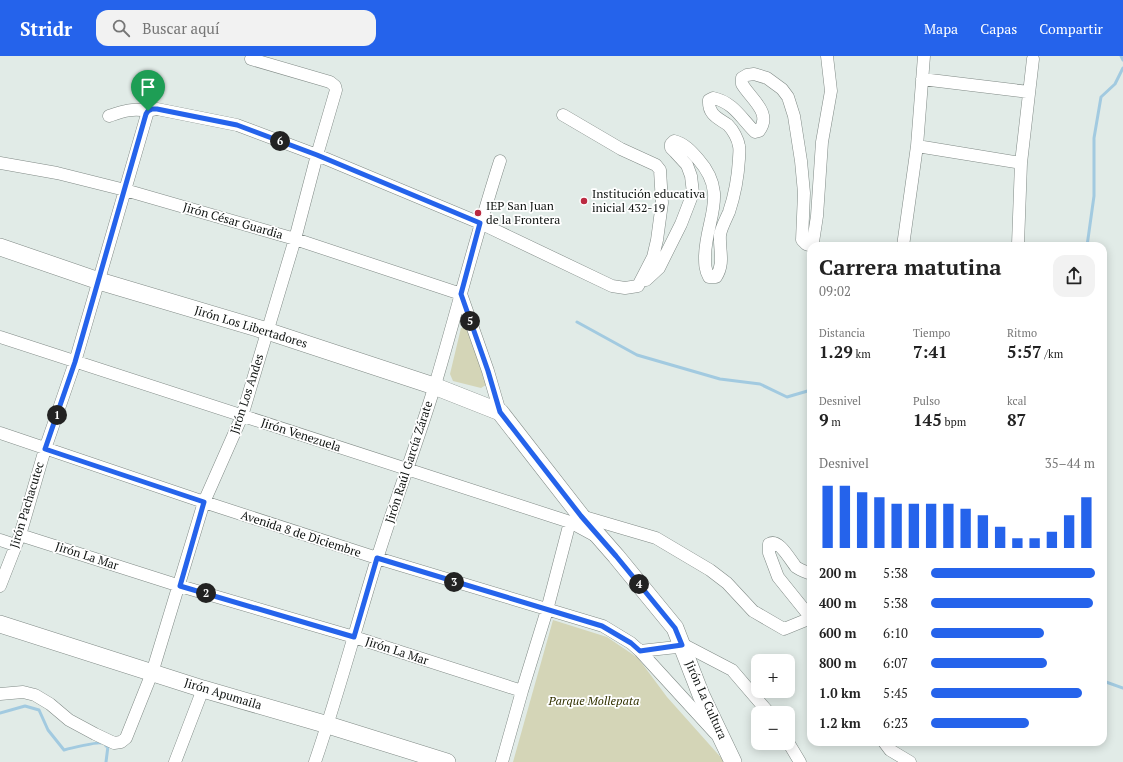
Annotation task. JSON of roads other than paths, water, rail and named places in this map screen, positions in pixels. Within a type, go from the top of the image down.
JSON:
[{"type":"street","points":[[813,242],[818,209],[822,142],[831,91],[827,56]]},
{"type":"street","points":[[904,242],[917,146],[924,56]]},
{"type":"street","name":"Jirón Los Andes","points":[[0,694],[23,692],[35,695],[50,704],[69,720],[114,743],[121,742],[126,738],[152,673],[180,586],[204,502],[242,416],[295,239],[336,90],[335,86],[330,82],[251,59]]},
{"type":"street","points":[[1018,242],[1022,163],[1033,59]]},
{"type":"street","points":[[109,116],[125,110],[152,110],[237,125],[317,155],[480,223],[612,286],[626,288],[638,286],[659,268],[681,224],[692,193],[691,176],[687,165],[671,148],[671,144],[674,141],[687,148],[697,157],[704,165],[713,184],[715,206],[707,238],[706,268],[709,277],[716,276],[719,272],[722,264],[720,235],[736,189],[739,147],[735,134],[712,113],[709,108],[709,100],[713,98],[725,101],[733,106],[754,132],[759,131],[762,127],[763,119],[761,110],[742,84],[742,78],[747,75],[754,74],[767,78],[782,88],[788,97],[794,116],[804,193],[802,240],[807,244]]},
{"type":"street","points":[[922,79],[1029,92]]},
{"type":"street","name":"Jirón Pachacutec","points":[[0,586],[17,540],[45,449],[75,362],[125,190],[152,110]]},
{"type":"street","points":[[563,115],[621,149],[656,165],[660,170],[662,203],[657,240],[653,257],[638,286]]},
{"type":"street","points":[[917,146],[1022,163]]},
{"type":"street","name":"Jirón Raúl García Zárate","points":[[315,762],[328,725],[377,558],[408,469],[434,386],[480,223],[500,161]]},
{"type":"street","name":"Jirón César Guardia","points":[[0,163],[57,173],[125,190],[295,239],[461,294]]},
{"type":"street","name":"Jirón Los Libertadores","points":[[0,247],[99,280],[267,331],[434,386],[500,412]]},
{"type":"street","points":[[461,294],[488,371],[500,412]]},
{"type":"street","name":"Jirón Venezuela","points":[[0,337],[408,469],[576,519],[656,538],[710,570],[727,583],[753,611],[784,629],[807,620]]},
{"type":"street","name":"Jirón La Cultura","points":[[500,412],[576,519],[600,538],[675,628],[701,695],[733,762]]},
{"type":"street","name":"Avenida 8 de Diciembre","points":[[0,433],[204,502],[377,558],[602,626],[631,643],[640,651],[725,744]]},
{"type":"street","points":[[502,762],[522,690],[576,519]]},
{"type":"street","name":"Jirón La Mar","points":[[0,540],[17,540],[180,586],[354,637],[522,690]]},
{"type":"street","points":[[807,572],[798,568],[782,548],[775,542],[769,544],[769,553],[778,577],[807,613]]},
{"type":"street","name":"Jirón Apumaila","points":[[0,624],[203,689],[328,725],[447,762]]},
{"type":"street","points":[[640,651],[682,645],[686,646],[732,670],[763,706]]},
{"type":"street","points":[[175,762],[203,689]]},
{"type":"street","points":[[887,746],[890,750],[910,762]]},
{"type":"street","points":[[793,750],[800,762]]},
{"type":"waterway","points":[[1121,56],[1123,60]]},
{"type":"waterway","points":[[1088,242],[1094,196],[1094,138],[1101,97],[1115,84],[1123,68]]},
{"type":"waterway","points":[[577,322],[637,355],[720,379],[760,384],[787,397],[807,391]]},
{"type":"waterway","points":[[1107,682],[1123,688]]},
{"type":"waterway","points":[[0,713],[25,706],[39,710],[48,730],[64,750],[89,744],[101,743]]},
{"type":"waterway","points":[[106,746],[108,746],[106,762]]},
{"type":"place","name":"Institución educativa inicial 432-19","points":[[584,201]]},
{"type":"place","name":"IEP San Juan de la Frontera","points":[[478,213]]},
{"type":"park label","name":"Parque Mollepata","points":[[594,701]]}]
